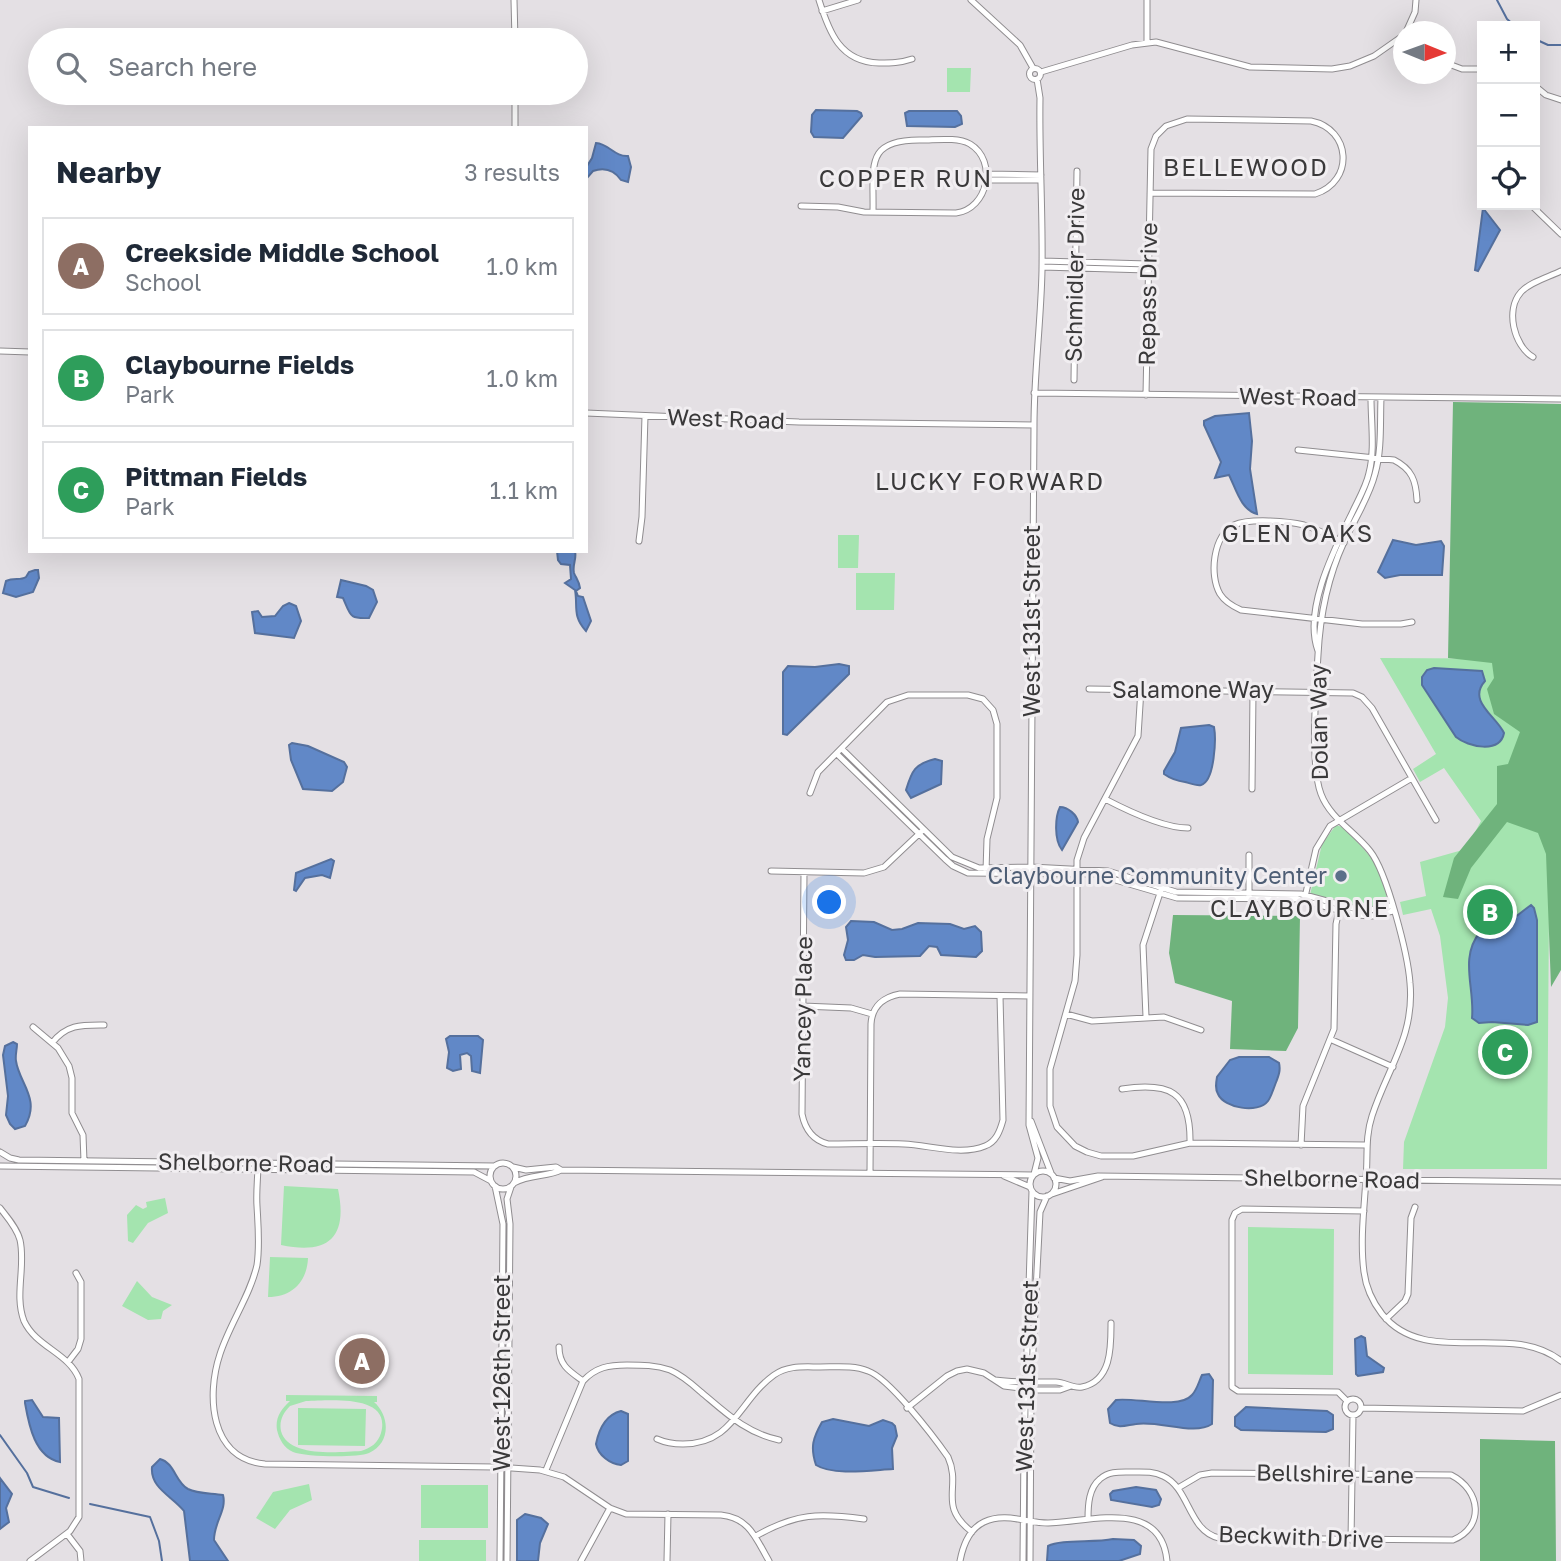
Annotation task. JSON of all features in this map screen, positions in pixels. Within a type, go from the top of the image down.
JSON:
[{"type":"street","points":[[514,0],[514,28]]},
{"type":"street","points":[[819,0],[831,36],[856,59],[901,63],[912,59]]},
{"type":"street","points":[[822,11],[858,0]]},
{"type":"street","name":"West 131st Street","points":[[971,0],[1020,45],[1033,68],[1030,75],[1037,79],[1040,98],[1042,264],[1034,393],[1030,996],[1031,1135],[1038,1158],[1034,1175]]},
{"type":"street","points":[[1147,0],[1147,43]]},
{"type":"street","points":[[1411,21],[1416,0]]},
{"type":"street","points":[[1037,79],[1041,72],[1147,43],[1164,43],[1250,67],[1324,69],[1359,63],[1393,42]]},
{"type":"street","points":[[1456,67],[1477,69]]},
{"type":"street","points":[[1033,68],[1041,72]]},
{"type":"street","points":[[1540,90],[1551,98],[1561,100]]},
{"type":"street","points":[[515,105],[516,126]]},
{"type":"street","name":"Repass Drive","points":[[1146,395],[1150,193],[1153,143],[1160,131],[1178,120],[1296,120],[1318,123],[1332,131],[1343,151],[1341,171],[1333,184],[1315,194],[1150,193]]},
{"type":"street","points":[[801,206],[841,207],[873,212],[965,212],[981,199],[986,177],[983,158],[968,143],[960,141],[898,140],[881,149],[875,161],[873,212]]},
{"type":"street","name":"Schmidler Drive","points":[[1073,380],[1077,171]]},
{"type":"street","points":[[986,177],[1041,177]]},
{"type":"street","points":[[1536,210],[1561,234]]},
{"type":"street","points":[[1042,264],[1148,267]]},
{"type":"street","points":[[1533,357],[1525,352],[1516,333],[1513,320],[1515,302],[1525,289],[1561,271]]},
{"type":"street","points":[[0,351],[28,352]]},
{"type":"street","name":"West Road","points":[[1034,393],[1561,399]]},
{"type":"street","name":"Dolan Way","points":[[1371,398],[1374,457]]},
{"type":"street","name":"Dolan Way","points":[[1381,398],[1374,457],[1368,479],[1341,542],[1319,619],[1317,778],[1326,804],[1370,850],[1383,874],[1408,970],[1411,1001],[1404,1040],[1371,1118],[1366,1145],[1363,1270],[1370,1297],[1386,1319]]},
{"type":"street","name":"West Road","points":[[588,414],[799,422],[1034,425]]},
{"type":"street","points":[[639,541],[645,416]]},
{"type":"street","points":[[1298,450],[1394,460],[1410,471],[1415,481],[1417,500]]},
{"type":"street","points":[[1341,542],[1306,526],[1246,522],[1237,524],[1225,531],[1217,547],[1216,583],[1219,593],[1233,607],[1249,611],[1362,624],[1412,622]]},
{"type":"street","name":"Salamone Way","points":[[1089,689],[1353,693],[1368,703],[1436,820]]},
{"type":"street","points":[[1141,689],[1139,736],[1082,843],[1076,872],[1076,970],[1050,1069],[1050,1098],[1057,1127],[1075,1146],[1094,1155],[1126,1157],[1190,1143],[1366,1145]]},
{"type":"street","points":[[1252,789],[1253,691]]},
{"type":"street","points":[[810,793],[818,772],[887,702],[902,696],[977,696],[989,704],[997,724],[997,798],[987,839],[986,871]]},
{"type":"street","points":[[840,751],[953,866],[968,873],[1108,871],[1185,899],[1249,896],[1305,898],[1372,916],[1392,909]]},
{"type":"street","points":[[1305,898],[1318,844],[1330,826],[1412,778]]},
{"type":"street","points":[[1105,799],[1170,825],[1188,828]]},
{"type":"street","points":[[771,872],[878,871],[921,831]]},
{"type":"street","points":[[1249,855],[1249,896]]},
{"type":"street","name":"Yancey Place","points":[[804,872],[802,1114],[807,1130],[818,1140],[828,1143],[870,1143]]},
{"type":"street","points":[[1146,1017],[1143,945],[1161,891]]},
{"type":"street","points":[[1301,1144],[1303,1107],[1332,1040],[1335,1023],[1336,924],[1339,908]]},
{"type":"street","points":[[870,1172],[872,1014],[885,999],[900,994],[1030,996]]},
{"type":"street","points":[[870,1143],[978,1148],[996,1139],[1003,1120],[1000,996]]},
{"type":"street","points":[[803,1006],[851,1008],[872,1014]]},
{"type":"street","points":[[1066,1014],[1091,1021],[1146,1017],[1174,1019],[1201,1030]]},
{"type":"street","points":[[52,1043],[69,1027],[104,1025]]},
{"type":"street","points":[[33,1027],[64,1056],[70,1069],[72,1113],[84,1138],[84,1161]]},
{"type":"street","points":[[1332,1040],[1393,1067]]},
{"type":"street","points":[[1122,1089],[1162,1087],[1176,1095],[1185,1106],[1189,1118],[1190,1143]]},
{"type":"street","name":"West 131st Street","points":[[1031,1121],[1053,1176]]},
{"type":"street","points":[[0,1152],[0,1164]]},
{"type":"street","name":"Shelborne Road","points":[[0,1152],[16,1160],[474,1172],[484,1175],[493,1183]]},
{"type":"street","points":[[561,1170],[556,1167],[526,1170],[503,1162],[495,1166],[490,1174],[493,1183],[503,1189],[529,1177],[561,1170],[870,1172],[1004,1176],[1034,1175],[1044,1171],[1053,1176],[1055,1188],[1048,1195],[1039,1196],[1031,1189],[1004,1176]]},
{"type":"street","name":"Shelborne Road","points":[[0,1164],[495,1166]]},
{"type":"street","points":[[258,1166],[257,1265],[222,1349],[215,1375],[215,1420],[228,1447],[244,1459],[265,1464],[547,1471],[570,1480],[610,1508],[626,1514],[731,1516],[744,1522],[756,1536],[769,1561]]},
{"type":"street","points":[[512,1185],[516,1176],[513,1167]]},
{"type":"street","points":[[1031,1189],[1034,1175]]},
{"type":"street","name":"Shelborne Road","points":[[1053,1176],[1069,1181],[1090,1176],[1561,1182]]},
{"type":"street","name":"Shelborne Road","points":[[1048,1195],[1102,1177]]},
{"type":"street","name":"West 126th Street","points":[[493,1183],[503,1220],[507,1561]]},
{"type":"street","name":"West 126th Street","points":[[500,1561],[510,1224],[507,1199],[512,1185]]},
{"type":"street","name":"West 131st Street","points":[[1030,1561],[1027,1521],[1031,1189]]},
{"type":"street","name":"West 131st Street","points":[[1028,1385],[1040,1212],[1048,1195]]},
{"type":"street","points":[[0,1208],[20,1239],[20,1304],[24,1320],[38,1340],[76,1371],[80,1385],[80,1510],[77,1522],[67,1534],[30,1561]]},
{"type":"street","points":[[1415,1208],[1411,1218],[1408,1294],[1405,1301],[1386,1319],[1406,1333],[1429,1341],[1527,1344],[1551,1353],[1561,1361]]},
{"type":"street","points":[[1347,1401],[1338,1392],[1235,1390],[1231,1382],[1232,1220],[1235,1213],[1242,1209],[1364,1211]]},
{"type":"street","points":[[68,1362],[78,1349],[81,1339],[81,1282],[76,1273]]},
{"type":"street","points":[[907,1408],[947,1376],[967,1369],[984,1373],[994,1380],[1060,1390],[1088,1385],[1103,1373],[1110,1357],[1111,1323]]},
{"type":"street","points":[[559,1348],[563,1365],[583,1381]]},
{"type":"street","points":[[547,1471],[583,1381],[594,1371],[607,1366],[643,1365],[662,1368],[684,1378],[734,1420],[754,1433],[779,1440]]},
{"type":"street","points":[[657,1439],[671,1444],[705,1442],[721,1433],[773,1376],[785,1370],[799,1367],[867,1370],[885,1381],[950,1461],[954,1511],[972,1532]]},
{"type":"street","points":[[1361,1408],[1523,1411],[1561,1395]]},
{"type":"street","points":[[1347,1401],[1356,1399],[1361,1408]]},
{"type":"street","points":[[1347,1401],[1346,1411],[1353,1415]]},
{"type":"street","points":[[1353,1415],[1361,1408]]},
{"type":"street","points":[[1351,1540],[1353,1415]]},
{"type":"street","points":[[1088,1518],[1094,1485],[1109,1473],[1151,1472],[1165,1477],[1178,1488]]},
{"type":"street","name":"Bellshire Lane","points":[[1178,1488],[1200,1475],[1212,1473],[1451,1475],[1468,1486],[1474,1499],[1474,1509]]},
{"type":"street","name":"Beckwith Drive","points":[[1178,1488],[1201,1529],[1210,1536],[1243,1539],[1453,1540],[1466,1533],[1474,1509]]},
{"type":"street","points":[[581,1561],[610,1508]]},
{"type":"street","points":[[667,1561],[668,1514]]},
{"type":"street","points":[[756,1536],[785,1521],[803,1516],[826,1514],[864,1519]]},
{"type":"street","points":[[960,1561],[964,1543],[982,1523],[995,1519],[1051,1523],[1088,1518],[1137,1520],[1152,1526],[1164,1543],[1167,1561]]},
{"type":"street","name":"West 131st Street","points":[[1023,1561],[1027,1521]]},
{"type":"street","points":[[67,1534],[79,1549],[81,1561]]},
{"type":"green space","points":[[947,68],[971,68],[970,92],[947,92]]},
{"type":"green space","points":[[1453,402],[1561,404],[1561,970],[1551,987],[1546,854],[1538,833],[1507,822],[1471,868],[1458,899],[1443,897],[1454,858],[1497,804],[1497,766],[1508,764],[1520,732],[1494,714],[1487,689],[1494,678],[1492,663],[1448,658]]},
{"type":"green space","points":[[838,535],[859,535],[858,568],[838,568]]},
{"type":"green space","points":[[856,573],[895,573],[894,610],[856,610]]},
{"type":"green space","points":[[1380,658],[1551,659],[1547,1169],[1403,1169],[1404,1142],[1445,1027],[1448,998],[1440,936],[1431,909],[1403,915],[1400,902],[1426,896],[1420,862],[1466,849],[1481,821],[1444,768],[1420,782],[1413,769],[1436,754]]},
{"type":"green space","points":[[1336,825],[1350,834],[1374,861],[1384,883],[1385,905],[1356,908],[1310,895],[1322,844]]},
{"type":"green space","points":[[1173,915],[1300,916],[1298,1028],[1286,1051],[1230,1049],[1232,1001],[1175,983],[1169,953]]},
{"type":"green space","points":[[284,1186],[338,1189],[340,1219],[331,1239],[312,1247],[281,1245]]},
{"type":"green space","points":[[165,1198],[168,1213],[148,1223],[133,1243],[128,1241],[127,1215],[136,1205],[143,1209],[147,1207],[146,1202]]},
{"type":"green space","points":[[1248,1227],[1334,1229],[1333,1375],[1248,1374]]},
{"type":"green space","points":[[270,1257],[308,1258],[305,1274],[297,1286],[284,1294],[268,1297]]},
{"type":"green space","points":[[137,1281],[152,1297],[172,1305],[163,1311],[161,1319],[148,1320],[122,1306]]},
{"type":"green space","points":[[286,1395],[377,1396],[377,1402],[374,1402],[383,1414],[386,1429],[384,1436],[376,1449],[363,1455],[319,1456],[293,1452],[282,1443],[277,1430],[279,1414],[290,1401],[286,1401]],"holes":[[[306,1401],[342,1401],[368,1405],[377,1411],[382,1420],[378,1440],[361,1451],[328,1452],[293,1446],[281,1431],[281,1424],[290,1406]]]},
{"type":"green space","points":[[298,1408],[366,1409],[365,1446],[298,1445]]},
{"type":"green space","points":[[1480,1439],[1555,1441],[1556,1561],[1480,1561]]},
{"type":"green space","points":[[309,1484],[312,1500],[290,1510],[275,1529],[256,1518],[273,1492]]},
{"type":"green space","points":[[421,1485],[488,1485],[488,1528],[421,1528]]},
{"type":"green space","points":[[419,1540],[486,1540],[486,1561],[419,1561]]},
{"type":"water","points":[[816,110],[857,111],[862,116],[843,138],[814,137],[811,132],[812,115]]},
{"type":"water","points":[[957,111],[962,124],[955,127],[907,126],[905,113]]},
{"type":"water","points":[[596,143],[619,155],[628,156],[631,167],[628,182],[605,169],[593,171],[588,177],[588,164]]},
{"type":"water","points":[[1485,210],[1500,230],[1478,271],[1475,270]]},
{"type":"water","points":[[1249,413],[1252,441],[1250,469],[1257,514],[1243,504],[1229,475],[1215,478],[1221,462],[1204,425],[1204,421],[1215,416]]},
{"type":"water","points":[[1393,540],[1416,545],[1441,541],[1444,546],[1442,575],[1400,575],[1385,578],[1378,572]]},
{"type":"water","points":[[557,553],[575,553],[574,573],[580,588],[576,591],[578,596],[583,597],[591,621],[586,631],[577,616],[575,590],[565,583],[571,579],[570,565],[561,564]]},
{"type":"water","points":[[38,570],[39,578],[33,592],[16,597],[3,593],[6,581],[24,578]]},
{"type":"water","points":[[341,580],[373,590],[377,602],[369,618],[354,617],[349,613],[343,598],[337,597]]},
{"type":"water","points":[[289,603],[296,606],[301,621],[294,638],[255,633],[252,612],[258,611],[262,617],[275,616]]},
{"type":"water","points":[[788,666],[849,666],[849,674],[787,735],[783,734],[783,672]]},
{"type":"water","points":[[1434,668],[1482,671],[1485,681],[1479,695],[1481,702],[1504,733],[1501,740],[1483,747],[1468,744],[1456,737],[1422,685],[1422,677],[1427,670]]},
{"type":"water","points":[[1209,725],[1214,727],[1214,749],[1212,768],[1206,782],[1195,785],[1174,780],[1164,774],[1175,752],[1181,728]]},
{"type":"water","points":[[292,743],[308,746],[344,762],[347,767],[343,782],[332,791],[303,789],[291,760],[289,745]]},
{"type":"water","points":[[935,759],[942,761],[941,784],[911,798],[906,790],[913,773],[923,763]]},
{"type":"water","points":[[1060,807],[1072,812],[1078,822],[1062,850],[1056,828]]},
{"type":"water","points":[[331,859],[334,861],[330,878],[322,875],[305,878],[296,891],[294,890],[296,873]]},
{"type":"water","points":[[1531,905],[1537,920],[1537,1022],[1528,1025],[1479,1023],[1472,1018],[1469,974],[1470,952],[1474,942],[1487,925],[1514,918]]},
{"type":"water","points":[[851,921],[874,922],[892,930],[918,923],[950,924],[964,929],[975,926],[981,932],[982,951],[976,957],[941,955],[937,947],[929,946],[920,956],[863,955],[854,960],[846,960],[846,927]]},
{"type":"water","points":[[450,1036],[478,1036],[483,1040],[480,1073],[472,1071],[471,1056],[467,1053],[460,1055],[461,1069],[453,1071],[447,1068],[449,1052],[446,1039]]},
{"type":"water","points":[[13,1042],[17,1044],[16,1061],[31,1108],[25,1126],[15,1129],[6,1115],[8,1096],[3,1055],[5,1046]]},
{"type":"water","points":[[1239,1057],[1269,1057],[1279,1063],[1277,1079],[1269,1099],[1263,1105],[1241,1108],[1227,1103],[1218,1094],[1217,1077],[1230,1060]]},
{"type":"water","points":[[1361,1336],[1365,1338],[1367,1356],[1384,1368],[1383,1372],[1358,1376],[1356,1374],[1355,1339]]},
{"type":"water","points":[[1209,1374],[1213,1380],[1212,1424],[1186,1428],[1145,1423],[1120,1426],[1110,1423],[1108,1409],[1116,1400],[1177,1402],[1194,1393],[1202,1375]]},
{"type":"water","points":[[32,1400],[43,1417],[59,1418],[60,1462],[45,1454],[35,1439],[25,1403]]},
{"type":"water","points":[[1246,1407],[1327,1411],[1333,1415],[1333,1429],[1326,1432],[1241,1430],[1235,1426],[1235,1417]]},
{"type":"water","points":[[621,1411],[628,1414],[628,1461],[621,1465],[605,1458],[596,1444],[604,1423]]},
{"type":"water","points":[[833,1419],[869,1426],[883,1420],[892,1423],[897,1436],[892,1448],[893,1469],[843,1471],[816,1465],[813,1453],[815,1438],[822,1422]]},
{"type":"water","points":[[160,1459],[169,1464],[180,1482],[188,1489],[223,1495],[223,1506],[214,1540],[228,1561],[190,1561],[184,1511],[154,1481],[152,1467]]},
{"type":"water","points":[[0,1478],[12,1494],[6,1508],[9,1522],[0,1529]]},
{"type":"water","points":[[1136,1487],[1156,1490],[1161,1499],[1159,1505],[1152,1507],[1111,1500],[1110,1494],[1113,1491]]},
{"type":"water","points":[[525,1514],[541,1518],[548,1524],[540,1543],[538,1561],[517,1561],[517,1520]]},
{"type":"water","points":[[1134,1540],[1141,1546],[1140,1554],[1119,1561],[1047,1561],[1048,1546],[1054,1544]]},
{"type":"waterway","points":[[1497,0],[1509,21]]},
{"type":"waterway","points":[[1540,41],[1548,45],[1561,45]]},
{"type":"waterway","points":[[0,1435],[27,1473],[33,1487],[69,1498]]},
{"type":"waterway","points":[[90,1504],[150,1517],[159,1541],[162,1561]]},
{"type":"place","name":"Claybourne Community Center","points":[[1341,876]]},
{"type":"place","name":"Claybourne Fields","points":[[1490,912]]},
{"type":"place","name":"Pittman Fields","points":[[1505,1052]]},
{"type":"place","name":"Creekside Middle School","points":[[362,1361]]},
{"type":"district","name":"BELLEWOOD","points":[[1246,168]]},
{"type":"district","name":"COPPER RUN","points":[[906,179]]},
{"type":"district","name":"LUCKY FORWARD","points":[[990,482]]},
{"type":"district","name":"GLEN OAKS","points":[[1298,534]]},
{"type":"district","name":"CLAYBOURNE","points":[[1300,909]]}]
